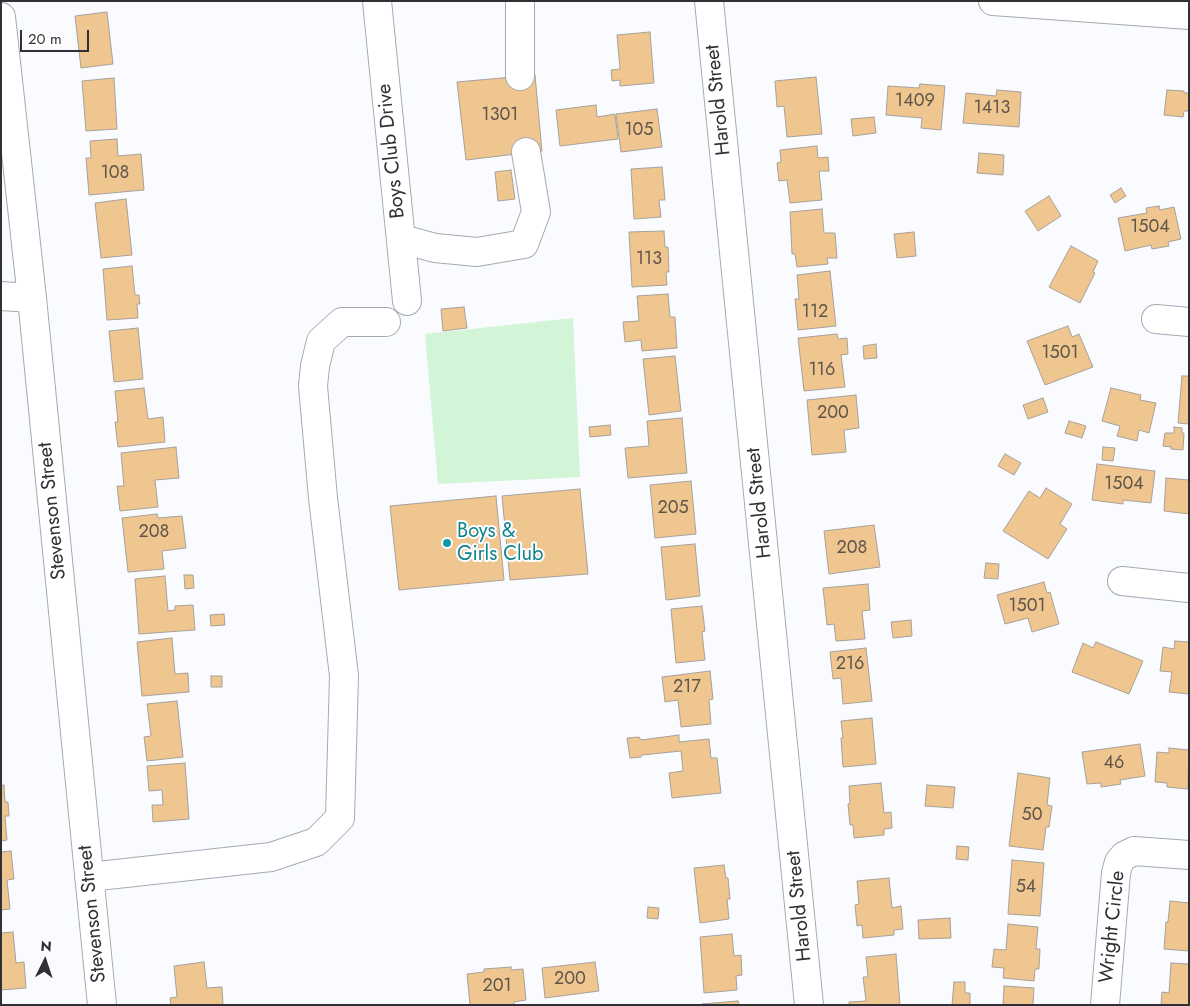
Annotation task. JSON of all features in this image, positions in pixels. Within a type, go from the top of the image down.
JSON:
[{"type":"street","name":"Boys Club Drive","points":[[377,1],[407,301]]},
{"type":"street","points":[[520,1],[520,76]]},
{"type":"street","name":"Harold Street","points":[[709,1],[809,1005]]},
{"type":"street","points":[[993,1],[1152,7],[1189,15]]},
{"type":"street","name":"Stevenson Street","points":[[1,17],[32,298],[102,1005]]},
{"type":"street","points":[[402,239],[435,248],[477,252],[524,244],[536,212],[526,152]]},
{"type":"street","points":[[1,296],[32,298]]},
{"type":"street","points":[[1156,319],[1189,322]]},
{"type":"street","points":[[89,877],[271,857],[316,842],[340,818],[344,676],[323,498],[313,386],[320,341],[342,322],[386,322]]},
{"type":"street","points":[[1122,581],[1189,588]]},
{"type":"street","name":"Wright Circle","points":[[1105,1005],[1116,873],[1119,862],[1124,856],[1134,851],[1189,855]]},
{"type":"green space","points":[[573,318],[580,477],[438,484],[425,334]]},
{"type":"building","points":[[107,12],[113,64],[81,68],[75,16]]},
{"type":"building","points":[[650,32],[654,83],[620,86],[620,80],[612,81],[611,70],[620,69],[617,35]]},
{"type":"building","points":[[535,75],[542,151],[466,160],[457,82]]},
{"type":"building","points":[[816,77],[822,134],[787,137],[784,106],[777,107],[775,81]]},
{"type":"building","points":[[114,78],[117,129],[86,131],[82,81]]},
{"type":"building","points":[[920,84],[945,86],[941,130],[921,128],[922,118],[886,115],[888,86],[919,88]]},
{"type":"building","points":[[997,90],[1021,92],[1019,127],[963,123],[966,93],[996,96]]},
{"type":"building","points":[[1167,90],[1189,93],[1189,111],[1184,111],[1183,117],[1164,115]]},
{"type":"building","points":[[596,105],[597,117],[615,114],[618,139],[560,146],[556,110]]},
{"type":"building","points":[[657,109],[662,147],[621,152],[616,114]]},
{"type":"building","points":[[874,117],[876,133],[853,136],[851,119]]},
{"type":"building","points":[[117,139],[118,156],[141,154],[144,190],[89,195],[86,158],[91,158],[90,141]]},
{"type":"building","points":[[817,146],[818,158],[828,157],[829,171],[819,171],[822,200],[790,203],[787,180],[779,181],[777,163],[781,162],[780,150]]},
{"type":"building","points":[[979,153],[1004,155],[1003,175],[977,173]]},
{"type":"building","points":[[662,167],[665,200],[659,200],[661,217],[634,219],[631,169]]},
{"type":"building","points":[[511,170],[515,199],[498,201],[495,172]]},
{"type":"building","points":[[1121,188],[1126,196],[1115,203],[1110,195]]},
{"type":"building","points":[[1049,196],[1061,216],[1038,231],[1025,211]]},
{"type":"building","points":[[126,199],[132,255],[101,258],[95,203]]},
{"type":"building","points":[[1159,206],[1160,210],[1174,207],[1181,239],[1168,242],[1169,246],[1152,249],[1151,245],[1125,251],[1118,218],[1147,213],[1146,208]]},
{"type":"building","points":[[822,209],[824,233],[835,233],[837,258],[827,258],[828,264],[797,267],[795,254],[792,254],[790,212]]},
{"type":"building","points":[[664,231],[665,247],[668,247],[669,272],[666,272],[667,285],[632,287],[629,232]]},
{"type":"building","points":[[914,232],[916,256],[897,258],[894,234]]},
{"type":"building","points":[[1071,246],[1098,261],[1093,272],[1095,273],[1080,303],[1049,287]]},
{"type":"building","points":[[132,266],[135,295],[139,295],[140,304],[137,304],[138,318],[107,320],[103,269]]},
{"type":"building","points":[[830,271],[836,326],[798,330],[795,299],[799,299],[797,275]]},
{"type":"building","points":[[668,294],[670,317],[675,317],[677,348],[642,351],[641,340],[625,342],[623,322],[639,321],[637,296]]},
{"type":"building","points":[[464,307],[467,328],[443,331],[441,309]]},
{"type":"building","points":[[1068,326],[1072,337],[1079,334],[1093,367],[1045,385],[1027,341]]},
{"type":"building","points":[[138,328],[143,379],[114,382],[109,331]]},
{"type":"building","points":[[837,334],[838,339],[847,338],[848,354],[841,355],[845,387],[804,391],[798,338]]},
{"type":"building","points":[[876,344],[877,358],[864,359],[863,346]]},
{"type":"building","points":[[675,356],[681,411],[649,415],[643,359]]},
{"type":"building","points":[[1182,376],[1189,376],[1189,424],[1178,423]]},
{"type":"building","points":[[144,388],[148,419],[163,417],[165,442],[118,447],[115,422],[118,422],[115,391]]},
{"type":"building","points":[[1111,388],[1141,395],[1140,400],[1156,403],[1149,433],[1139,430],[1137,441],[1117,436],[1120,426],[1102,421]]},
{"type":"building","points":[[856,395],[859,428],[844,430],[846,452],[812,455],[807,400]]},
{"type":"building","points":[[1043,398],[1048,412],[1028,419],[1023,405]]},
{"type":"building","points":[[682,418],[687,473],[628,478],[625,448],[649,446],[647,421]]},
{"type":"building","points":[[1069,421],[1086,426],[1082,438],[1065,433]]},
{"type":"building","points":[[610,425],[611,435],[590,437],[589,427]]},
{"type":"building","points":[[1174,427],[1182,428],[1182,433],[1184,433],[1183,450],[1163,446],[1165,433],[1174,433]]},
{"type":"building","points":[[176,447],[179,478],[155,480],[158,507],[120,511],[117,486],[124,486],[121,453]]},
{"type":"building","points":[[1103,447],[1115,448],[1113,461],[1102,460]]},
{"type":"building","points":[[1005,454],[1021,463],[1014,475],[998,466]]},
{"type":"building","points":[[1097,464],[1155,471],[1151,503],[1123,500],[1123,504],[1092,500]]},
{"type":"building","points":[[1166,478],[1189,480],[1189,514],[1164,511]]},
{"type":"building","points":[[691,481],[696,534],[655,538],[650,485]]},
{"type":"building","points":[[1046,488],[1072,504],[1060,524],[1067,529],[1048,559],[1003,531],[1029,491],[1040,498]]},
{"type":"building","points":[[580,489],[588,574],[510,580],[502,496]]},
{"type":"building","name":"Boys & Girls Club","points":[[496,496],[504,580],[399,590],[390,506]]},
{"type":"building","points":[[157,514],[158,518],[182,516],[186,548],[162,551],[164,569],[128,572],[122,518]]},
{"type":"building","points":[[874,525],[880,567],[829,574],[824,531]]},
{"type":"building","points":[[695,544],[700,596],[666,600],[661,547]]},
{"type":"building","points":[[986,563],[999,564],[998,579],[984,578]]},
{"type":"building","points":[[184,575],[193,575],[194,588],[185,589]]},
{"type":"building","points":[[165,576],[168,611],[175,610],[175,606],[193,605],[195,630],[139,634],[135,579]]},
{"type":"building","points":[[1044,582],[1047,593],[1050,592],[1059,624],[1032,632],[1028,618],[1005,624],[997,595]]},
{"type":"building","points":[[868,584],[870,610],[862,611],[865,639],[836,641],[834,624],[827,625],[823,588]]},
{"type":"building","points":[[702,606],[705,631],[702,632],[705,660],[676,663],[671,609]]},
{"type":"building","points":[[224,614],[225,625],[211,626],[210,615]]},
{"type":"building","points":[[911,620],[912,636],[893,638],[891,622]]},
{"type":"building","points":[[172,638],[175,674],[188,673],[189,692],[142,696],[137,642]]},
{"type":"building","points":[[1175,641],[1189,642],[1189,694],[1169,692],[1172,672],[1160,671],[1163,647],[1174,649]]},
{"type":"building","points":[[1096,642],[1143,661],[1129,694],[1072,672],[1083,643],[1093,648]]},
{"type":"building","points":[[866,648],[872,701],[843,704],[841,678],[833,679],[830,652]]},
{"type":"building","points":[[710,671],[713,699],[709,700],[711,724],[681,727],[678,700],[665,702],[662,677]]},
{"type":"building","points":[[211,676],[222,676],[222,687],[211,687]]},
{"type":"building","points":[[177,701],[183,757],[147,761],[144,737],[151,736],[147,704]]},
{"type":"building","points":[[872,718],[876,764],[843,767],[841,721]]},
{"type":"building","points":[[679,735],[679,742],[709,739],[711,758],[717,758],[721,793],[672,798],[669,773],[683,771],[681,751],[630,758],[627,738],[639,737],[641,740]]},
{"type":"building","points":[[1140,744],[1145,776],[1120,780],[1121,784],[1101,787],[1101,783],[1087,784],[1082,752]]},
{"type":"building","points":[[1169,748],[1189,750],[1188,789],[1167,787],[1167,783],[1155,782],[1157,752],[1169,753]]},
{"type":"building","points":[[185,763],[189,819],[153,822],[152,805],[163,805],[162,790],[149,791],[147,766]]},
{"type":"building","points":[[1018,773],[1050,778],[1047,805],[1052,806],[1049,827],[1046,827],[1043,850],[1009,846]]},
{"type":"building","points":[[881,783],[884,813],[891,812],[892,828],[884,829],[884,835],[854,838],[853,825],[850,825],[849,786]]},
{"type":"building","points":[[4,785],[5,802],[8,802],[9,816],[5,816],[7,840],[1,841],[1,786]]},
{"type":"building","points":[[927,785],[955,787],[953,808],[925,806]]},
{"type":"building","points":[[957,846],[969,847],[968,860],[956,859]]},
{"type":"building","points":[[11,851],[14,879],[7,880],[10,909],[1,910],[1,852]]},
{"type":"building","points":[[1012,860],[1044,863],[1040,916],[1008,914]]},
{"type":"building","points":[[724,865],[726,878],[728,878],[730,899],[727,899],[729,919],[700,923],[694,868]]},
{"type":"building","points":[[889,878],[892,908],[901,906],[903,929],[894,930],[894,935],[863,938],[862,925],[857,926],[855,905],[859,904],[857,881]]},
{"type":"building","points":[[1170,901],[1189,903],[1189,951],[1164,949]]},
{"type":"building","points":[[648,907],[659,908],[658,919],[647,918]]},
{"type":"building","points":[[950,918],[951,938],[919,939],[918,920]]},
{"type":"building","points":[[1008,924],[1038,927],[1036,949],[1040,949],[1039,969],[1035,969],[1034,981],[1003,978],[1004,968],[992,967],[994,949],[1006,950]]},
{"type":"building","points":[[13,932],[16,963],[24,962],[26,988],[1,990],[1,933]]},
{"type":"building","points":[[732,934],[734,956],[741,955],[742,975],[736,976],[737,990],[704,993],[700,937]]},
{"type":"building","points":[[896,954],[900,1005],[849,1005],[849,1002],[866,1001],[863,977],[868,977],[866,957]]},
{"type":"building","points":[[204,962],[207,988],[222,987],[223,1005],[171,1005],[170,998],[177,997],[174,966]]},
{"type":"building","points":[[595,962],[599,991],[545,998],[542,968]]},
{"type":"building","points":[[1171,963],[1189,964],[1189,1005],[1161,1005],[1162,992],[1169,993]]},
{"type":"building","points":[[511,967],[511,970],[523,969],[526,1000],[514,1002],[514,1005],[470,1005],[467,974],[484,972],[484,969]]},
{"type":"building","points":[[954,982],[965,982],[965,993],[970,993],[970,1005],[952,1005]]},
{"type":"building","points":[[1004,986],[1034,988],[1033,1005],[1003,1005]]},
{"type":"building","points":[[738,1001],[739,1005],[702,1004]]},
{"type":"place","name":"Boys & Girls Club","points":[[447,543]]}]
